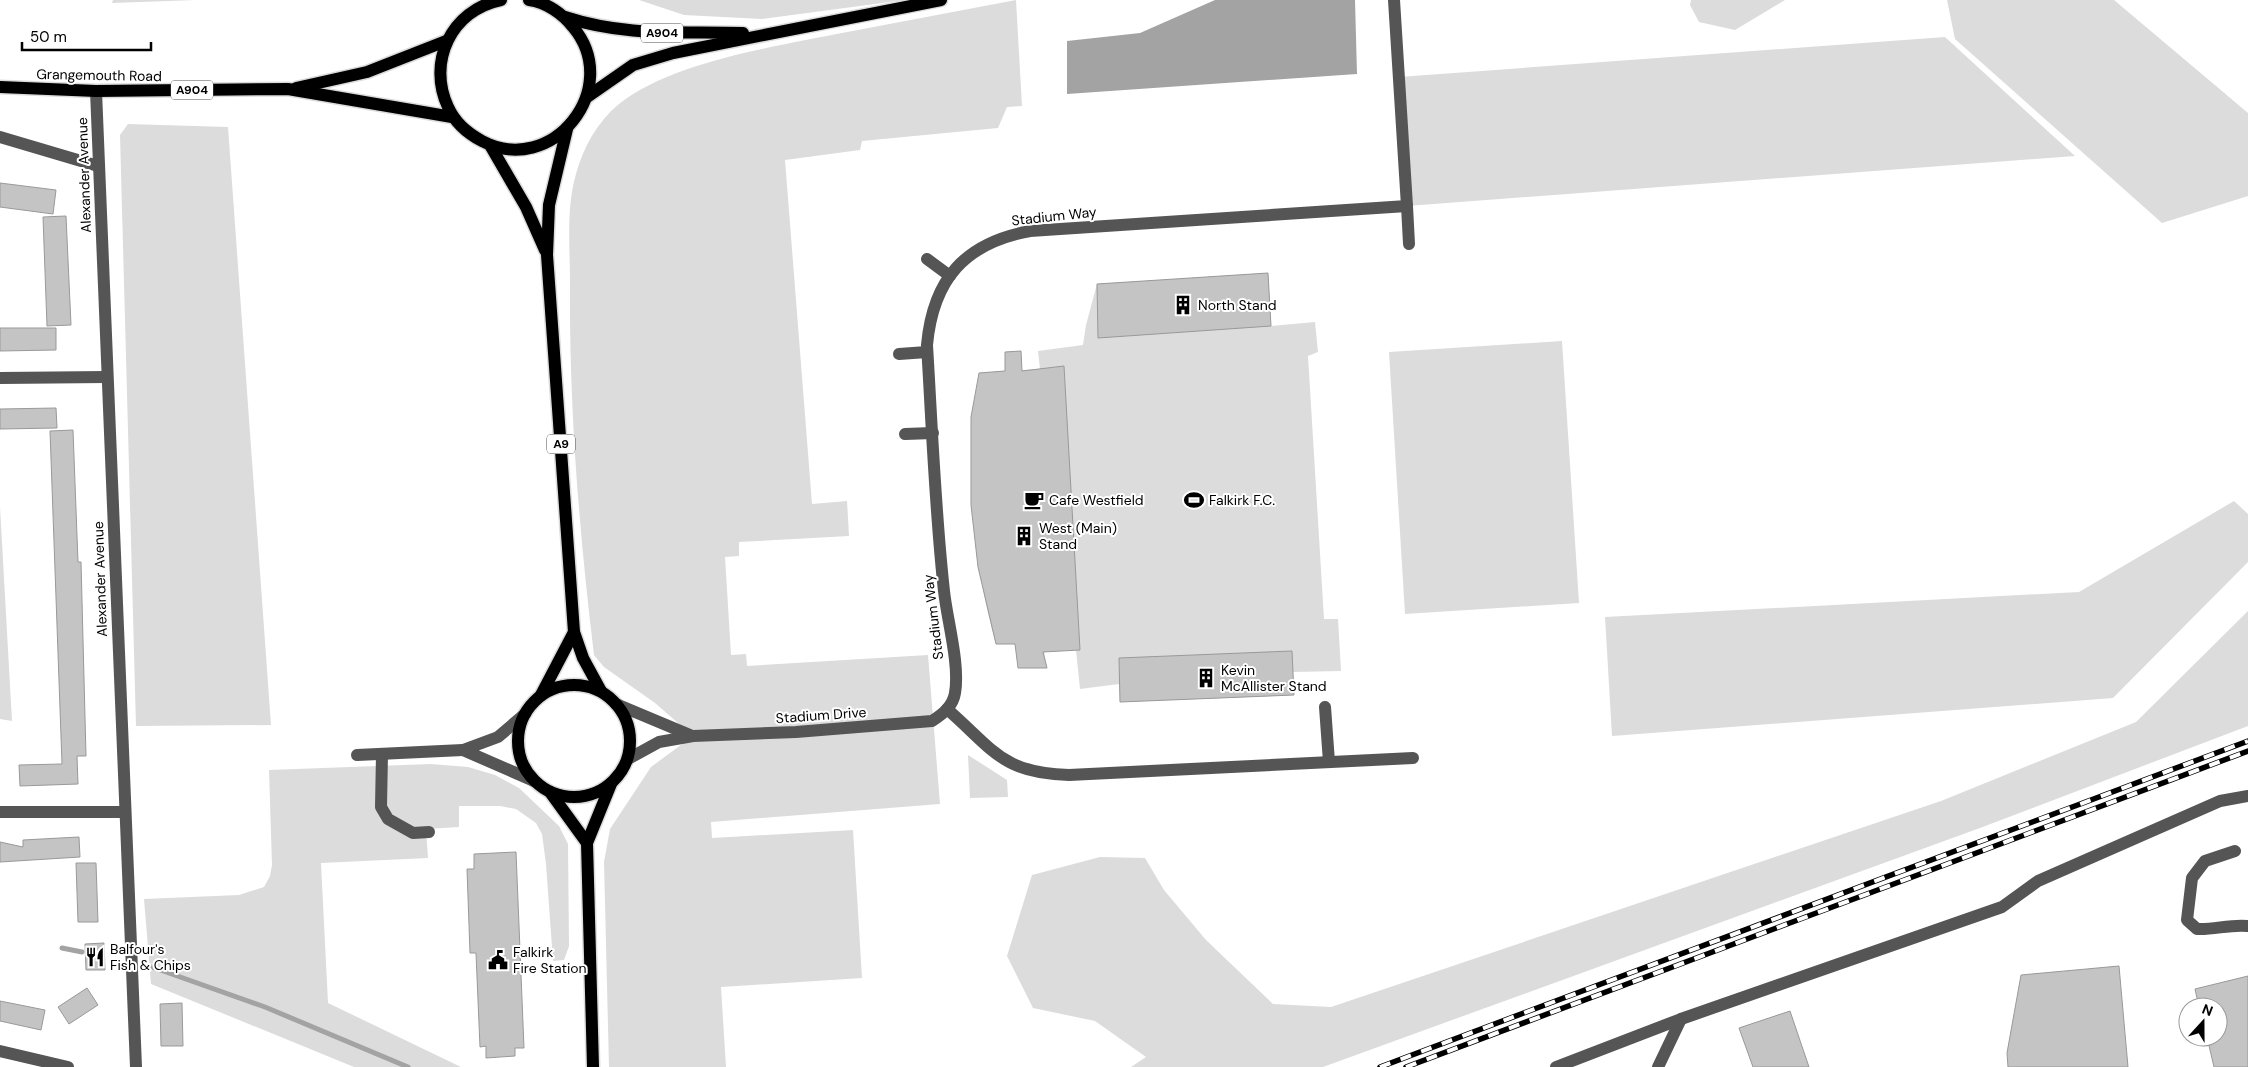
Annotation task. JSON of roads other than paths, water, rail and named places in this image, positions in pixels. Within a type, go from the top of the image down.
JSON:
[{"type":"main road","points":[[467,14],[469,0]]},
{"type":"main road","points":[[501,0],[488,2],[467,14],[455,26],[446,41],[439,66],[440,84],[441,93],[452,116],[468,134],[490,145],[510,149],[531,148],[550,140],[567,128],[579,114],[587,97],[590,75],[588,54],[579,34],[565,17],[534,0]]},
{"type":"main road","name":"A904","points":[[587,97],[633,64],[761,34],[940,0]]},
{"type":"main road","name":"A904","points":[[565,17],[593,26],[631,32],[761,34]]},
{"type":"main road","name":"Grangemouth Road","points":[[288,89],[367,72],[446,41]]},
{"type":"main road","name":"Grangemouth Road","points":[[0,87],[96,91],[288,89],[452,116]]},
{"type":"main road","name":"A9","points":[[567,128],[549,205],[547,255],[574,632],[582,658],[601,691]]},
{"type":"main road","name":"A9","points":[[490,145],[526,207],[547,255]]},
{"type":"main road","points":[[541,696],[555,688],[570,685],[586,686],[601,691],[616,704],[625,716],[630,730],[628,759],[621,773],[611,784],[598,793],[582,797],[566,797],[550,792],[534,781],[524,766],[518,749],[519,731],[525,714],[541,696],[574,632]]},
{"type":"main road","points":[[593,1067],[587,843],[611,784]]},
{"type":"main road","points":[[550,792],[587,843]]},
{"type":"street","points":[[1394,0],[1409,244]]},
{"type":"street","name":"Alexander Avenue","points":[[96,91],[136,1067]]},
{"type":"street","points":[[0,137],[98,166]]},
{"type":"street","name":"Stadium Way","points":[[947,709],[952,703],[955,691],[952,637],[944,593],[927,352],[928,329],[940,292],[960,263],[976,249],[995,240],[1030,231],[1407,206]]},
{"type":"street","points":[[927,259],[950,276]]},
{"type":"street","points":[[899,354],[927,352]]},
{"type":"street","points":[[0,378],[107,377]]},
{"type":"street","points":[[905,434],[933,433]]},
{"type":"street","name":"Stadium Drive","points":[[616,704],[693,736]]},
{"type":"street","points":[[1325,707],[1328,762]]},
{"type":"street","points":[[947,709],[1000,758],[1016,768],[1043,774],[1069,775],[1412,758]]},
{"type":"street","name":"Stadium Drive","points":[[628,759],[659,742],[693,736],[796,732],[932,722],[947,709]]},
{"type":"street","points":[[357,755],[463,750],[498,737],[525,714]]},
{"type":"street","points":[[463,750],[534,781]]},
{"type":"street","points":[[382,754],[381,807],[388,819],[413,833],[429,832]]},
{"type":"street","points":[[1556,1067],[1681,1019],[2002,907],[2038,881],[2220,801],[2248,796]]},
{"type":"street","points":[[0,812],[125,812]]},
{"type":"street","points":[[2235,851],[2205,861],[2192,878],[2187,920],[2196,929],[2208,930],[2233,925],[2248,926]]},
{"type":"street","points":[[1658,1067],[1681,1019]]},
{"type":"street","points":[[0,1051],[68,1067]]},
{"type":"waterway","points":[[62,948],[82,952]]},
{"type":"waterway","points":[[152,967],[265,1007],[408,1067]]},
{"type":"railway","points":[[1380,1067],[2248,741]]},
{"type":"railway","points":[[1406,1067],[2248,751]]},
{"type":"place","name":"North Stand","points":[[1183,305]]},
{"type":"place","name":"Cafe Westfield","points":[[1034,500]]},
{"type":"place","name":"Falkirk F.C.","points":[[1194,500]]},
{"type":"place","name":"West (Main) Stand","points":[[1024,536]]},
{"type":"place","name":"Kevin McAllister Stand","points":[[1206,678]]},
{"type":"place","name":"Balfour's Fish & Chips","points":[[95,957]]},
{"type":"place","name":"Falkirk Fire Station","points":[[498,960]]}]
